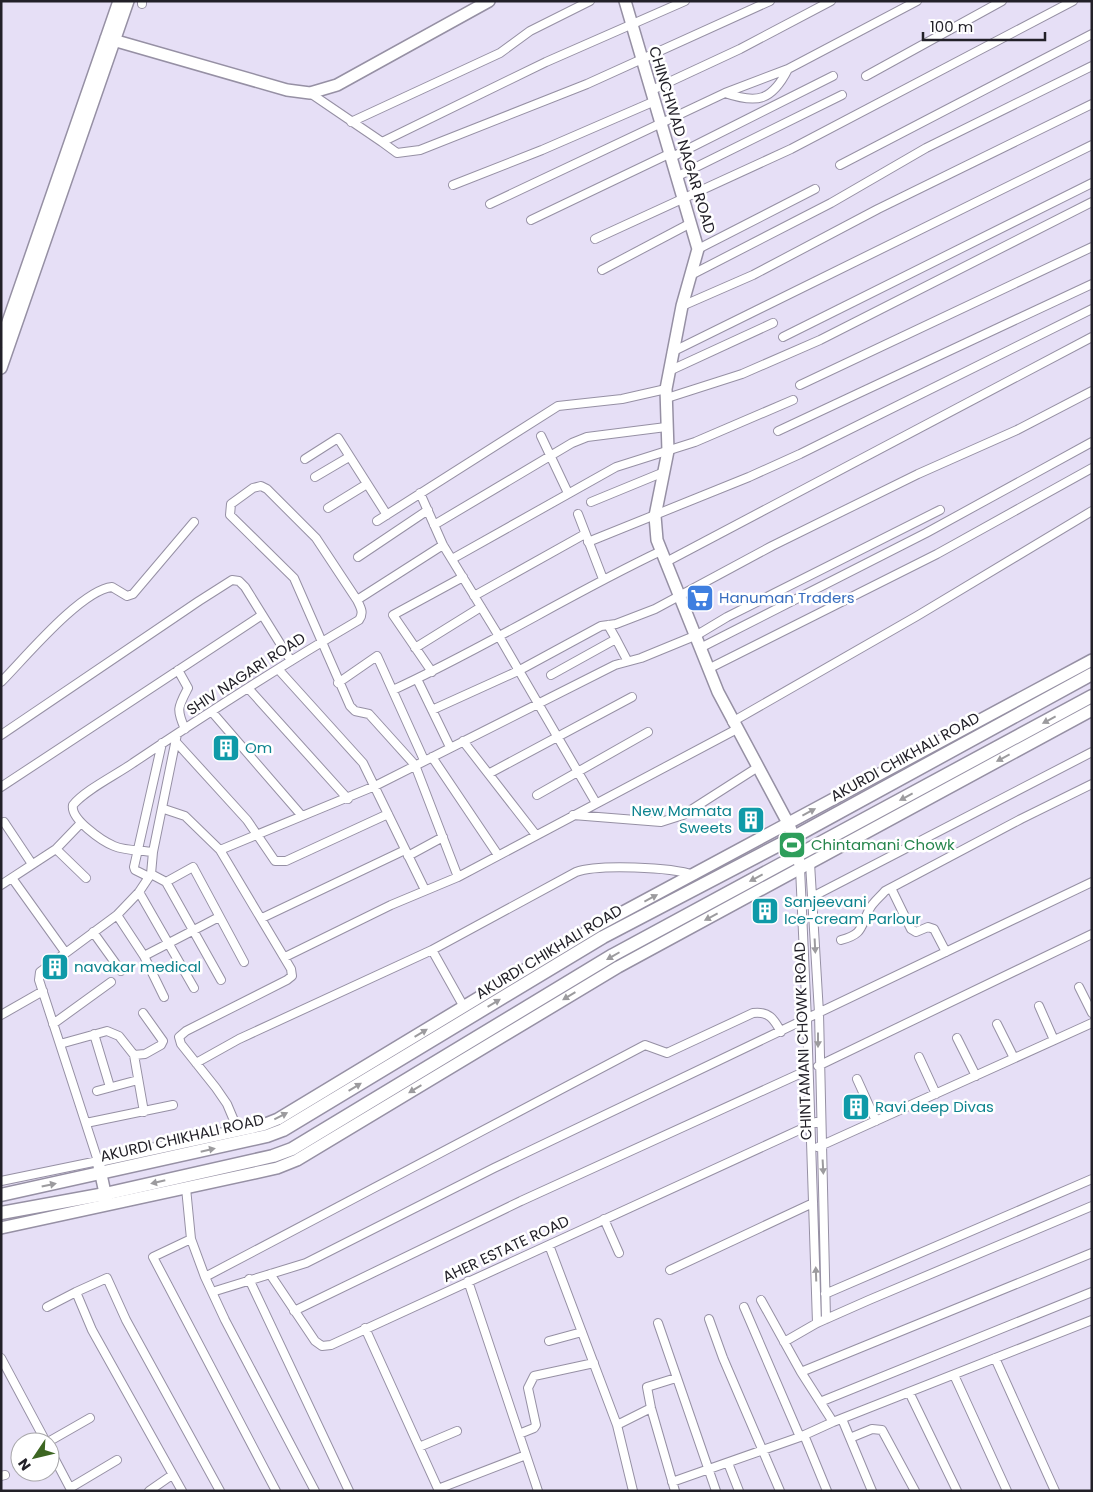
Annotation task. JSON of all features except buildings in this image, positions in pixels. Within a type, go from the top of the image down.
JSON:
[{"type":"main road","name":"AKURDI CHIKHALI ROAD","points":[[1,1195],[267,1136],[283,1130],[603,937],[798,835],[1092,674]]},
{"type":"main road","points":[[1,1213],[107,1200],[273,1156],[292,1148],[612,956],[804,859],[1092,696]]},
{"type":"street","points":[[1,368],[110,39],[119,1]]},
{"type":"street","points":[[1,342],[110,39],[128,1]]},
{"type":"street","points":[[110,39],[287,90],[310,93],[337,85],[489,1]]},
{"type":"street","points":[[351,122],[500,53],[530,32],[590,1]]},
{"type":"street","name":"CHINCHWAD NAGAR ROAD","points":[[625,1],[672,155],[698,249],[682,306],[669,371],[666,394],[668,451],[654,516],[654,529],[734,725],[788,823]]},
{"type":"street","points":[[382,142],[546,62],[685,1]]},
{"type":"street","points":[[310,93],[397,153],[420,150],[512,115],[643,60],[770,1]]},
{"type":"street","points":[[453,185],[542,150],[653,95],[831,1]]},
{"type":"street","points":[[490,204],[725,93],[764,76],[788,69],[916,1]]},
{"type":"street","points":[[866,76],[1002,1]]},
{"type":"street","points":[[595,239],[791,149],[1073,1]]},
{"type":"street","points":[[840,165],[1092,34]]},
{"type":"street","points":[[691,275],[831,203],[926,148],[1092,66]]},
{"type":"street","points":[[725,93],[747,100],[761,97],[776,89],[788,69]]},
{"type":"street","points":[[531,220],[672,155],[833,76]]},
{"type":"street","points":[[678,176],[842,95]]},
{"type":"street","points":[[682,306],[753,276],[878,210],[1092,104]]},
{"type":"street","points":[[672,352],[1092,144]]},
{"type":"street","points":[[783,337],[1092,182]]},
{"type":"street","points":[[698,249],[815,190]]},
{"type":"street","points":[[377,521],[558,406],[666,394],[742,374],[820,340],[1027,237],[1092,202]]},
{"type":"street","points":[[602,270],[691,223]]},
{"type":"street","points":[[800,385],[1092,247]]},
{"type":"street","points":[[778,431],[1092,284]]},
{"type":"street","points":[[474,596],[587,538],[654,516],[800,454],[1092,309]]},
{"type":"street","points":[[669,371],[773,323]]},
{"type":"street","points":[[393,690],[500,638],[603,579],[664,556],[1092,337]]},
{"type":"street","points":[[432,710],[518,671],[601,626],[635,618],[909,478],[1017,430],[1092,391]]},
{"type":"street","points":[[452,559],[616,467],[668,451],[793,400]]},
{"type":"street","points":[[434,525],[550,455],[587,436],[666,427]]},
{"type":"street","points":[[541,436],[568,493]]},
{"type":"street","points":[[305,459],[338,438],[387,515]]},
{"type":"street","points":[[702,647],[936,528],[1092,442]]},
{"type":"street","points":[[315,477],[349,457]]},
{"type":"street","points":[[710,668],[937,554],[1092,468]]},
{"type":"street","points":[[591,502],[664,472]]},
{"type":"street","points":[[328,508],[367,484]]},
{"type":"street","points":[[443,545],[357,600],[316,538],[267,489],[261,486],[254,488],[231,504],[230,514],[234,520],[294,578],[338,683],[350,706],[355,711],[369,714],[415,765],[458,877]]},
{"type":"street","points":[[420,493],[443,545],[500,638],[596,803]]},
{"type":"street","points":[[358,557],[428,510]]},
{"type":"street","points":[[220,850],[348,799],[581,681],[627,660],[641,658],[697,635],[727,617],[940,510]]},
{"type":"street","points":[[285,957],[425,890],[458,877],[596,803],[734,725],[1092,511]]},
{"type":"street","points":[[578,514],[603,579]]},
{"type":"street","points":[[929,515],[936,528]]},
{"type":"street","points":[[1,682],[54,628],[96,592],[112,587],[127,596],[133,594],[194,522]]},
{"type":"street","points":[[432,672],[393,615],[463,577]]},
{"type":"street","points":[[1,735],[198,601],[232,580],[239,581],[245,587],[291,661]]},
{"type":"street","name":"SHIV NAGARI ROAD","points":[[81,823],[72,810],[77,801],[162,743],[177,738],[185,729],[248,688],[359,620],[362,611],[357,600]]},
{"type":"street","points":[[415,648],[481,607]]},
{"type":"street","points":[[1,787],[262,615]]},
{"type":"street","points":[[608,625],[627,660]]},
{"type":"street","points":[[551,675],[616,639]]},
{"type":"street","points":[[338,683],[377,656],[428,759],[498,855]]},
{"type":"street","points":[[1,1181],[263,1125],[288,1113],[597,926],[1092,660]]},
{"type":"street","points":[[278,669],[363,763],[425,890]]},
{"type":"street","points":[[178,670],[188,688],[178,706],[178,713],[185,729]]},
{"type":"street","points":[[417,679],[450,747]]},
{"type":"street","points":[[248,688],[348,799]]},
{"type":"street","points":[[490,773],[632,697]]},
{"type":"street","points":[[1,1228],[107,1200],[186,1188],[276,1168],[297,1160],[618,966],[804,859],[1092,710]]},
{"type":"street","points":[[212,712],[302,816]]},
{"type":"street","points":[[537,795],[648,732]]},
{"type":"street","points":[[177,738],[248,820],[270,857],[279,862],[388,814]]},
{"type":"street","points":[[107,1200],[98,1161],[39,980],[40,972],[117,915],[139,892],[150,875],[153,852],[164,809],[177,738]]},
{"type":"street","points":[[463,741],[490,773],[536,835]]},
{"type":"street","points":[[162,743],[134,869],[166,882],[221,980]]},
{"type":"street","points":[[812,897],[1092,752]]},
{"type":"street","points":[[572,815],[661,822],[671,820],[684,815],[758,767]]},
{"type":"street","points":[[841,940],[853,937],[862,930],[870,907],[891,888],[1021,819],[1092,784]]},
{"type":"street","points":[[164,809],[185,816],[220,850],[262,918],[291,970],[292,976],[286,980],[181,1034],[179,1041],[227,1104],[238,1130]]},
{"type":"street","points":[[4,822],[32,864]]},
{"type":"street","points":[[1,886],[56,849],[81,823],[112,845],[130,850],[153,852]]},
{"type":"street","name":"CHINTAMANI CHOWK ROAD","points":[[788,823],[798,835],[812,897],[819,1014],[818,1066],[826,1244],[826,1319]]},
{"type":"street","points":[[262,918],[443,837]]},
{"type":"street","points":[[56,849],[86,878]]},
{"type":"street","name":"CHINTAMANI CHOWK ROAD","points":[[804,859],[808,1070],[817,1323]]},
{"type":"street","points":[[166,882],[193,867],[244,962]]},
{"type":"street","points":[[196,1063],[239,1039],[432,950],[586,868],[667,868],[694,875]]},
{"type":"street","points":[[12,878],[65,952]]},
{"type":"street","points":[[212,1292],[306,1262],[486,1172],[1092,882]]},
{"type":"street","points":[[891,888],[911,929],[916,932],[928,927],[934,929],[946,952]]},
{"type":"street","points":[[139,892],[194,988]]},
{"type":"street","points":[[117,915],[144,956],[164,997]]},
{"type":"street","points":[[144,956],[219,917]]},
{"type":"street","points":[[93,932],[121,972]]},
{"type":"street","points":[[818,1066],[1092,934]]},
{"type":"street","points":[[432,950],[464,1007]]},
{"type":"street","points":[[53,1024],[110,982]]},
{"type":"street","points":[[1079,987],[1092,1014]]},
{"type":"street","points":[[1,1015],[43,991]]},
{"type":"street","points":[[1039,1006],[1054,1040]]},
{"type":"street","points":[[134,1055],[145,1054],[161,1046],[163,1041],[143,1013]]},
{"type":"street","points":[[205,1277],[646,1045],[667,1053],[753,1013],[768,1014],[774,1019],[781,1032]]},
{"type":"street","points":[[811,1150],[1092,1023]]},
{"type":"street","points":[[997,1024],[1014,1058]]},
{"type":"street","points":[[60,1044],[107,1031],[119,1036],[134,1055],[144,1112]]},
{"type":"street","points":[[94,1034],[110,1087]]},
{"type":"street","points":[[957,1038],[976,1076]]},
{"type":"street","points":[[919,1057],[936,1094]]},
{"type":"street","points":[[270,1274],[294,1311],[512,1205],[808,1070]]},
{"type":"street","points":[[856,1079],[876,1121]]},
{"type":"street","points":[[97,1091],[138,1080]]},
{"type":"street","points":[[86,1123],[173,1105]]},
{"type":"street","name":"AHER ESTATE ROAD","points":[[294,1311],[315,1341],[322,1346],[331,1345],[821,1120]]},
{"type":"street","points":[[825,1294],[1092,1179]]},
{"type":"street","points":[[186,1188],[192,1240],[205,1277],[315,1491]]},
{"type":"street","points":[[670,1270],[813,1203]]},
{"type":"street","points":[[784,1342],[826,1319],[1092,1206]]},
{"type":"street","points":[[604,1219],[619,1253]]},
{"type":"street","points":[[192,1240],[153,1257],[276,1491]]},
{"type":"street","points":[[549,1245],[617,1424],[633,1491]]},
{"type":"street","points":[[801,1372],[1092,1253]]},
{"type":"street","points":[[47,1307],[107,1278],[126,1320],[220,1491]]},
{"type":"street","points":[[249,1279],[349,1491]]},
{"type":"street","points":[[468,1281],[538,1491]]},
{"type":"street","points":[[76,1292],[92,1330],[182,1491]]},
{"type":"street","points":[[820,1402],[1092,1292]]},
{"type":"street","points":[[760,1300],[801,1372],[833,1422]]},
{"type":"street","points":[[744,1307],[827,1491]]},
{"type":"street","points":[[709,1319],[723,1358],[780,1491]]},
{"type":"street","points":[[672,1482],[708,1471],[802,1436],[1092,1320]]},
{"type":"street","points":[[658,1323],[716,1491]]},
{"type":"street","points":[[366,1328],[438,1490],[526,1455]]},
{"type":"street","points":[[548,1341],[582,1332]]},
{"type":"street","points":[[1,1358],[42,1432]]},
{"type":"street","points":[[995,1358],[1054,1491]]},
{"type":"street","points":[[519,1434],[534,1428],[536,1425],[528,1388],[534,1376],[594,1364]]},
{"type":"street","points":[[954,1375],[1007,1491]]},
{"type":"street","points":[[675,1491],[651,1408],[647,1387],[676,1378]]},
{"type":"street","points":[[909,1392],[957,1491]]},
{"type":"street","points":[[617,1424],[651,1408]]},
{"type":"street","points":[[60,1435],[90,1418]]},
{"type":"street","points":[[842,1419],[872,1491]]},
{"type":"street","points":[[850,1438],[872,1430],[882,1430],[915,1491]]},
{"type":"street","points":[[419,1447],[457,1431]]},
{"type":"street","points":[[60,1469],[70,1488],[117,1460]]},
{"type":"street","points":[[728,1463],[739,1491]]},
{"type":"street","points":[[150,1491],[172,1475]]},
{"type":"place","name":"Hanuman Traders","points":[[700,598]]},
{"type":"place","name":"Om","points":[[226,748]]},
{"type":"place","name":"New Mamata Sweets","points":[[751,820]]},
{"type":"place","name":"Chintamani Chowk","points":[[792,845]]},
{"type":"place","name":"Sanjeevani Ice-cream Parlour","points":[[765,911]]},
{"type":"place","name":"navakar medical","points":[[55,967]]},
{"type":"place","name":"Ravi deep Divas","points":[[856,1107]]}]
